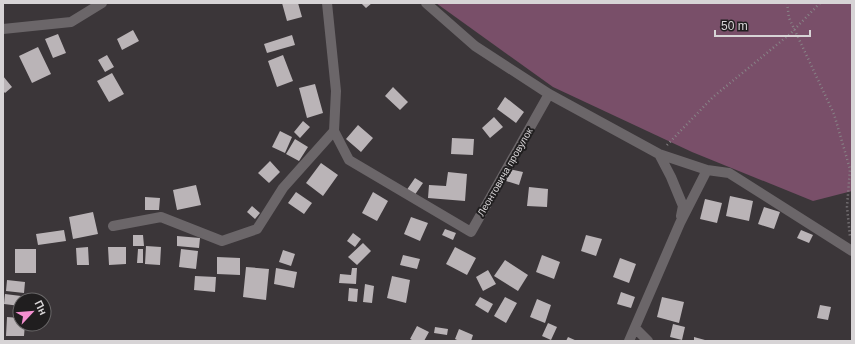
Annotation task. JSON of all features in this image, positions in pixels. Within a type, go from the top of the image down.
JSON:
[{"type":"street","points":[[3,29],[71,22],[102,3]]},
{"type":"street","points":[[113,226],[161,217],[222,241],[257,229],[283,188],[334,131],[336,91],[328,3]]},
{"type":"street","points":[[426,3],[475,46],[549,94],[659,154],[707,170],[729,173],[851,251]]},
{"type":"street","name":"Леонтовича провулок","points":[[334,131],[349,160],[471,232],[549,94]]},
{"type":"street","points":[[659,154],[671,177],[683,206],[680,223]]},
{"type":"street","points":[[630,341],[680,223],[707,170]]},
{"type":"street","points":[[636,329],[648,341]]},
{"type":"path","points":[[787,3],[789,18],[834,114],[850,169],[851,181],[847,207],[851,251]]},
{"type":"path","points":[[659,154],[713,97],[794,29],[820,3]]},
{"type":"shaded area","points":[[436,3],[852,3],[852,191],[813,201],[692,152],[553,87]]},
{"type":"building","points":[[282,3],[298,3],[302,17],[287,21]]},
{"type":"building","points":[[361,3],[372,3],[366,8]]},
{"type":"building","points":[[133,30],[139,41],[122,50],[117,39]]},
{"type":"building","points":[[58,34],[66,53],[53,58],[45,39]]},
{"type":"building","points":[[292,35],[295,45],[267,53],[264,44]]},
{"type":"building","points":[[38,47],[51,74],[32,83],[19,56]]},
{"type":"building","points":[[107,55],[114,67],[105,72],[98,60]]},
{"type":"building","points":[[283,55],[293,81],[277,87],[268,61]]},
{"type":"building","points":[[112,73],[124,94],[109,102],[97,81]]},
{"type":"building","points":[[3,76],[12,87],[5,93],[3,91]]},
{"type":"building","points":[[315,84],[323,113],[307,118],[299,88]]},
{"type":"building","points":[[393,87],[408,102],[400,110],[385,96]]},
{"type":"building","points":[[505,97],[524,112],[516,123],[497,109]]},
{"type":"building","points":[[494,117],[503,127],[490,138],[482,128]]},
{"type":"building","points":[[303,121],[310,127],[300,138],[294,132]]},
{"type":"building","points":[[358,125],[373,138],[361,152],[346,139]]},
{"type":"building","points":[[280,131],[292,137],[285,153],[272,147]]},
{"type":"building","points":[[452,138],[474,139],[473,155],[451,154]]},
{"type":"building","points":[[295,139],[308,147],[299,161],[286,154]]},
{"type":"building","points":[[270,161],[280,172],[269,183],[258,173]]},
{"type":"building","points":[[321,163],[338,175],[323,196],[306,183]]},
{"type":"building","points":[[509,169],[523,172],[519,185],[506,181]]},
{"type":"building","points":[[448,172],[467,174],[465,201],[428,198],[429,185],[446,186]]},
{"type":"building","points":[[415,178],[423,183],[414,196],[406,191]]},
{"type":"building","points":[[196,185],[201,205],[177,210],[173,190]]},
{"type":"building","points":[[529,187],[548,189],[547,207],[527,206]]},
{"type":"building","points":[[296,192],[312,203],[304,214],[288,203]]},
{"type":"building","points":[[373,192],[388,201],[377,221],[362,213]]},
{"type":"building","points":[[730,196],[753,201],[749,221],[726,216]]},
{"type":"building","points":[[145,197],[160,198],[159,210],[145,210]]},
{"type":"building","points":[[705,199],[722,203],[717,223],[700,219]]},
{"type":"building","points":[[252,206],[260,213],[255,219],[247,212]]},
{"type":"building","points":[[764,207],[780,212],[774,229],[758,224]]},
{"type":"building","points":[[93,212],[98,234],[73,239],[69,217]]},
{"type":"building","points":[[411,217],[428,223],[420,241],[404,234]]},
{"type":"building","points":[[445,229],[456,233],[453,240],[442,235]]},
{"type":"building","points":[[64,230],[66,241],[38,245],[36,234]]},
{"type":"building","points":[[801,230],[813,235],[809,243],[797,238]]},
{"type":"building","points":[[353,233],[361,239],[355,247],[347,241]]},
{"type":"building","points":[[133,235],[143,235],[144,246],[133,246]]},
{"type":"building","points":[[586,235],[602,239],[596,256],[581,251]]},
{"type":"building","points":[[177,236],[200,238],[199,248],[177,246]]},
{"type":"building","points":[[363,243],[371,251],[357,265],[348,257]]},
{"type":"building","points":[[146,246],[161,247],[160,265],[145,264]]},
{"type":"building","points":[[88,247],[89,265],[77,265],[76,248]]},
{"type":"building","points":[[108,247],[126,247],[126,264],[109,265]]},
{"type":"building","points":[[455,247],[476,258],[467,275],[446,264]]},
{"type":"building","points":[[15,249],[36,249],[36,273],[15,273]]},
{"type":"building","points":[[138,249],[143,249],[143,263],[137,263]]},
{"type":"building","points":[[181,249],[198,251],[196,269],[179,267]]},
{"type":"building","points":[[283,250],[295,254],[291,266],[279,262]]},
{"type":"building","points":[[403,255],[420,259],[417,269],[400,265]]},
{"type":"building","points":[[542,255],[560,262],[554,279],[536,272]]},
{"type":"building","points":[[217,257],[240,258],[240,275],[217,274]]},
{"type":"building","points":[[620,258],[636,264],[629,283],[613,277]]},
{"type":"building","points":[[505,260],[528,275],[518,291],[494,276]]},
{"type":"building","points":[[246,267],[269,269],[266,300],[243,297]]},
{"type":"building","points":[[276,268],[297,272],[294,288],[274,284]]},
{"type":"building","points":[[352,268],[357,268],[356,284],[339,283],[340,274],[351,275]]},
{"type":"building","points":[[488,270],[496,284],[483,291],[476,277]]},
{"type":"building","points":[[195,276],[216,277],[215,292],[194,290]]},
{"type":"building","points":[[392,276],[410,280],[406,303],[387,298]]},
{"type":"building","points":[[7,280],[25,282],[24,292],[6,291]]},
{"type":"building","points":[[365,284],[374,286],[372,303],[363,302]]},
{"type":"building","points":[[349,288],[358,289],[357,302],[348,301]]},
{"type":"building","points":[[621,292],[635,297],[631,308],[617,304]]},
{"type":"building","points":[[5,294],[12,295],[12,305],[4,304]]},
{"type":"building","points":[[480,297],[493,304],[488,313],[475,305]]},
{"type":"building","points":[[505,297],[517,303],[506,323],[494,316]]},
{"type":"building","points":[[662,297],[684,302],[679,323],[657,317]]},
{"type":"building","points":[[537,299],[551,305],[545,323],[530,317]]},
{"type":"building","points":[[820,305],[831,307],[828,320],[817,318]]},
{"type":"building","points":[[7,317],[12,317],[12,332],[24,332],[24,336],[6,336]]},
{"type":"building","points":[[548,323],[557,327],[551,340],[542,336]]},
{"type":"building","points":[[673,324],[685,327],[682,340],[670,337]]},
{"type":"building","points":[[417,326],[429,332],[424,341],[414,341],[410,339]]},
{"type":"building","points":[[435,327],[448,329],[447,335],[434,333]]},
{"type":"building","points":[[459,329],[473,335],[471,341],[459,341],[455,339]]},
{"type":"building","points":[[568,337],[577,341],[566,341]]},
{"type":"building","points":[[694,337],[705,340],[705,341],[694,341]]}]
